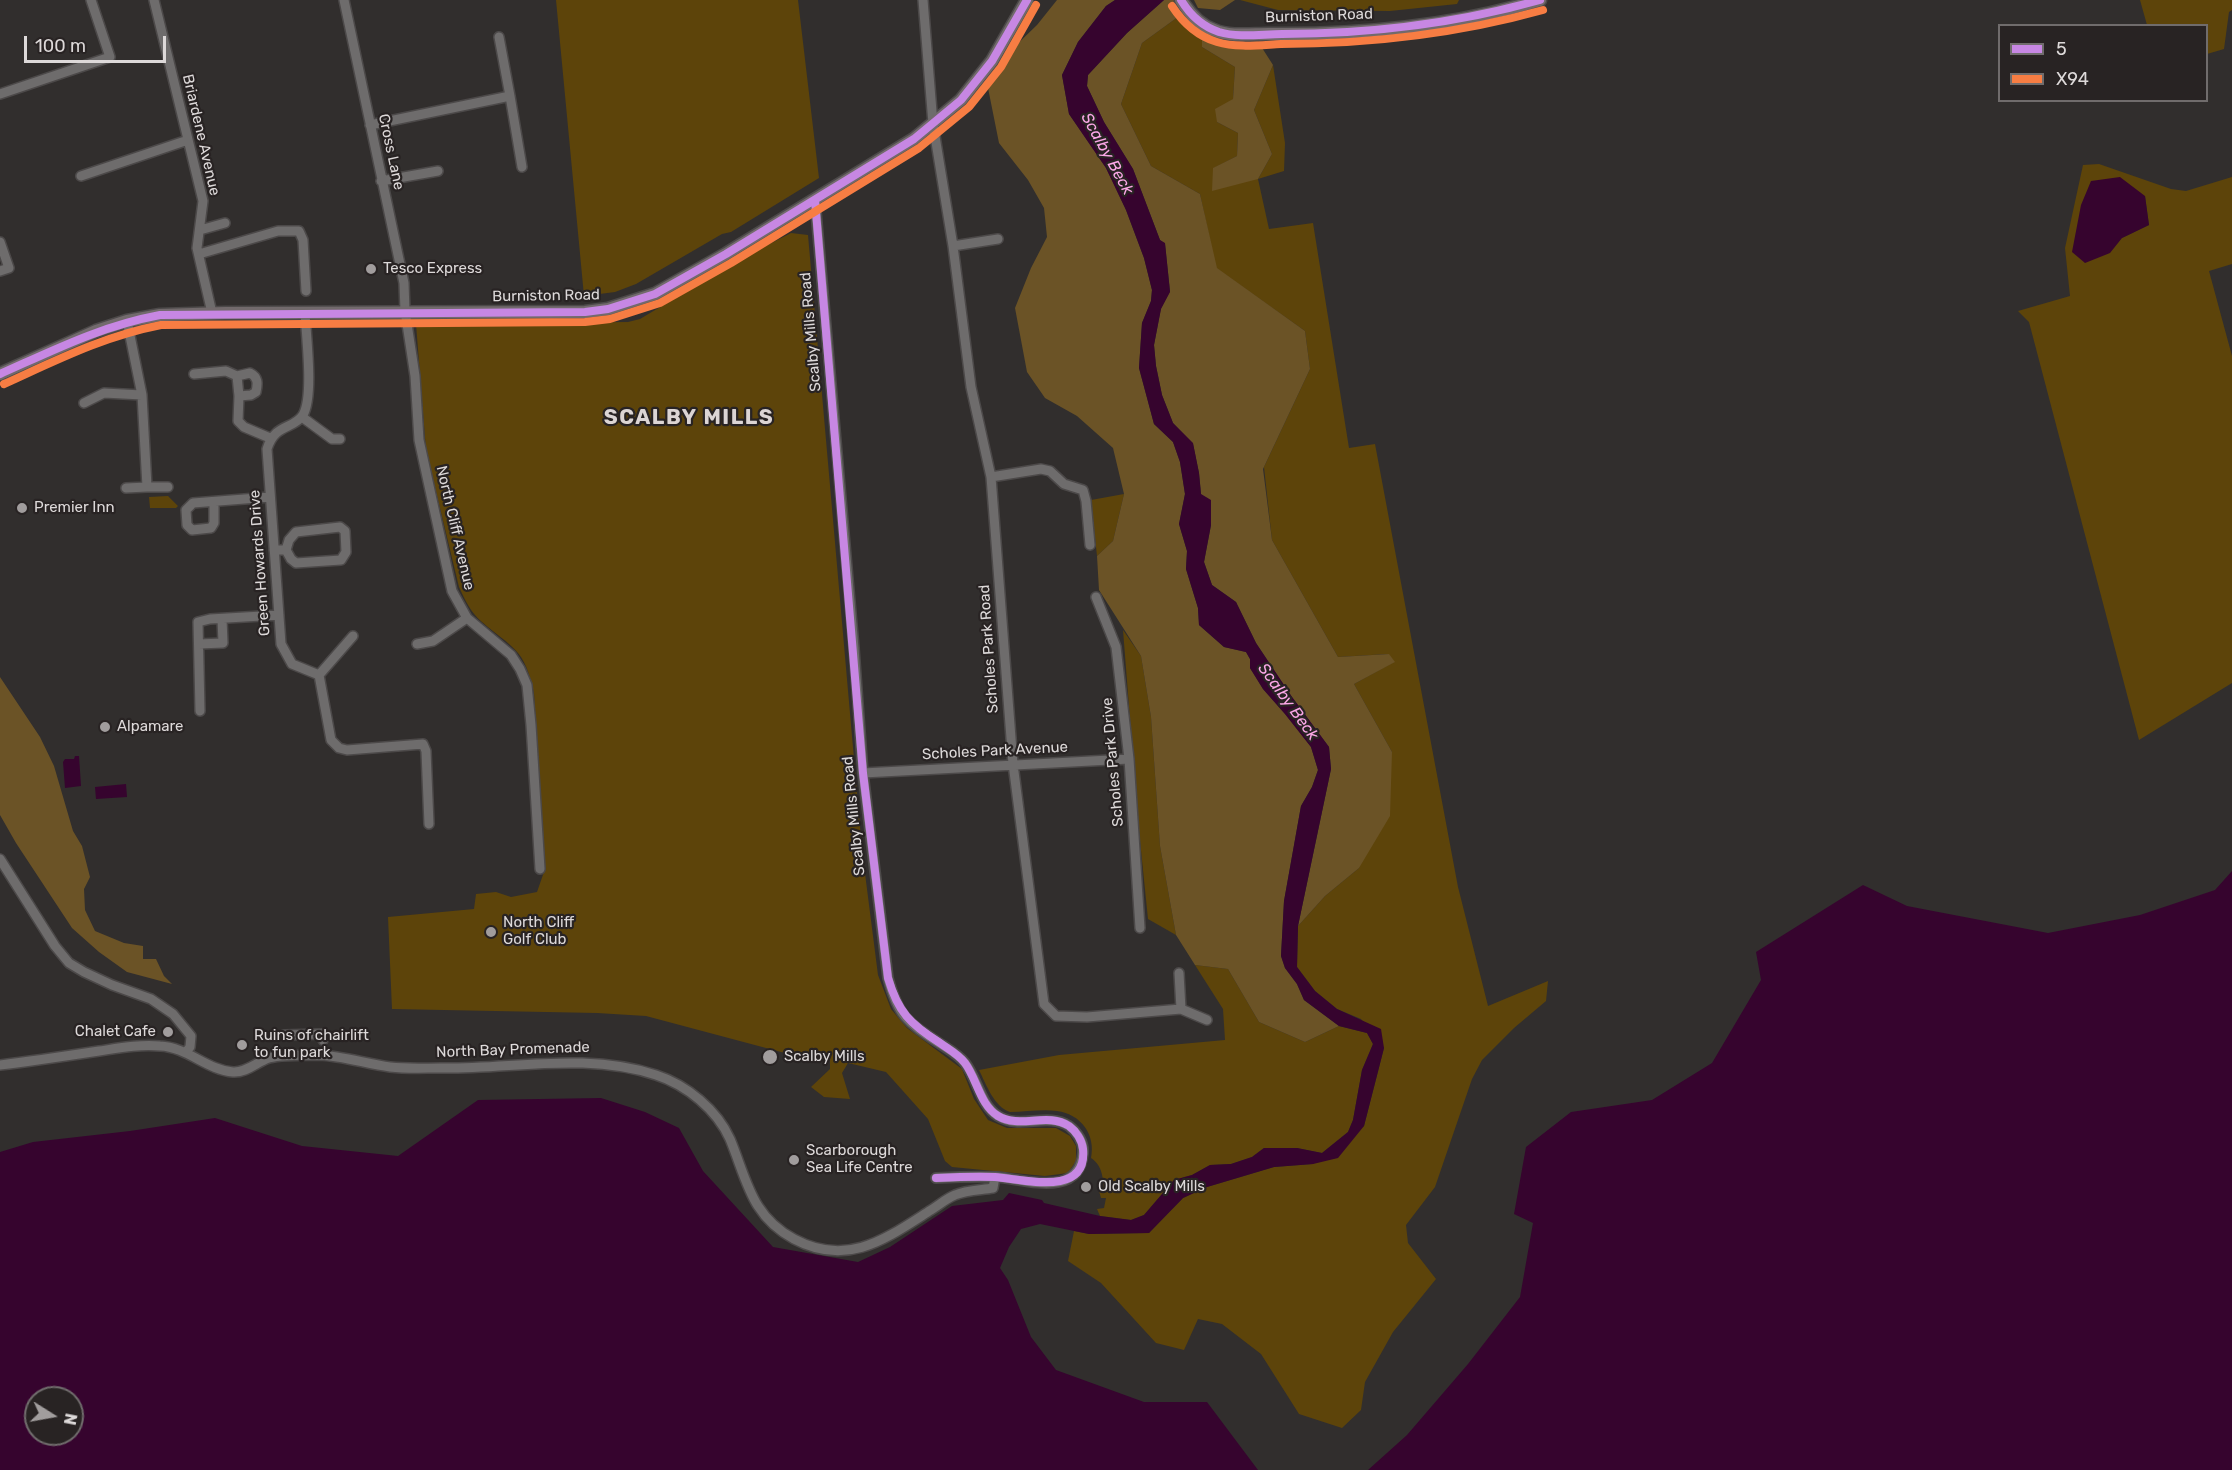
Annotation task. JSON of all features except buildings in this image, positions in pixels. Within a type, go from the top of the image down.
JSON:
[{"type":"main road","name":"Burniston Road","points":[[0,374],[96,331],[127,321],[160,315],[405,311],[585,312],[608,309],[656,294],[885,158],[933,124],[961,100],[992,61],[1027,0]]},
{"type":"main road","name":"Burniston Road","points":[[1181,0],[1194,18],[1214,30],[1227,34],[1301,34],[1445,22],[1540,0]]},
{"type":"street","points":[[0,94],[110,57],[91,0]]},
{"type":"street","name":"Briardene Avenue","points":[[154,0],[203,201],[197,248],[212,313]]},
{"type":"street","name":"Cross Lane","points":[[344,0],[402,273],[405,311]]},
{"type":"street","name":"Scholes Park Road","points":[[923,0],[933,124],[953,246],[971,387],[991,477],[1013,765],[1044,1004],[1056,1016],[1087,1017],[1181,1009],[1208,1020]]},
{"type":"street","points":[[499,37],[522,167]]},
{"type":"street","points":[[370,125],[510,96]]},
{"type":"street","points":[[81,176],[188,140]]},
{"type":"street","points":[[381,181],[438,171]]},
{"type":"street","name":"Scalby Mills Road","points":[[815,200],[863,773],[888,978],[895,1004],[911,1022],[962,1060],[991,1111],[1009,1121],[1021,1123],[1058,1121],[1073,1130],[1079,1137],[1083,1148],[1079,1169],[1063,1182],[1046,1184],[995,1177],[936,1178]]},
{"type":"street","points":[[200,230],[225,223]]},
{"type":"street","points":[[199,254],[278,231],[299,231],[303,240],[306,291]]},
{"type":"street","points":[[953,246],[998,239]]},
{"type":"street","points":[[0,242],[9,268],[0,271]]},
{"type":"street","name":"North Cliff Avenue","points":[[405,311],[415,376],[419,440],[452,591],[467,618],[511,655],[527,685],[540,869]]},
{"type":"street","points":[[237,376],[238,421],[244,427],[270,438],[278,430],[302,417],[308,403],[305,312]]},
{"type":"street","points":[[127,321],[142,394],[147,487]]},
{"type":"street","points":[[194,374],[226,371],[237,376],[250,373],[254,375],[258,383],[256,392],[252,395],[239,396]]},
{"type":"street","points":[[84,403],[104,393],[142,394]]},
{"type":"street","points":[[302,417],[332,439],[340,439]]},
{"type":"street","name":"Green Howards Drive","points":[[270,438],[267,449],[281,644],[292,664],[320,675]]},
{"type":"street","points":[[991,477],[1041,469],[1050,471],[1064,484],[1083,490],[1090,545]]},
{"type":"street","points":[[126,488],[168,487]]},
{"type":"street","points":[[214,502],[270,497]]},
{"type":"street","points":[[340,527],[345,531],[346,552],[341,560],[296,563],[286,550],[289,540],[297,532],[340,527]]},
{"type":"street","points":[[274,550],[286,550]]},
{"type":"street","name":"Scholes Park Drive","points":[[1096,597],[1116,647],[1129,759],[1140,928]]},
{"type":"street","points":[[200,711],[198,622],[279,615]]},
{"type":"street","points":[[417,644],[433,641],[467,618]]},
{"type":"street","points":[[199,644],[223,643],[222,619]]},
{"type":"street","points":[[353,636],[320,675],[331,740],[339,748],[347,750],[423,744],[426,751],[429,824]]},
{"type":"street","name":"Scholes Park Avenue","points":[[863,773],[1129,759]]},
{"type":"street","points":[[0,859],[55,946],[69,963],[112,985],[152,999],[171,1012],[191,1036],[190,1047],[186,1052]]},
{"type":"street","points":[[1179,973],[1181,1009]]},
{"type":"street","points":[[284,1035],[322,1034],[322,1040]]},
{"type":"street","name":"North Bay Promenade","points":[[0,1065],[133,1047],[162,1046],[186,1052],[213,1066],[235,1072],[255,1066],[269,1058],[320,1055],[413,1068],[572,1062],[604,1063],[660,1076],[704,1103],[720,1122],[729,1138],[760,1212],[776,1228],[795,1240],[823,1249],[858,1249],[879,1243],[956,1194],[993,1188],[995,1177]]},
{"type":"shaded area","points":[[556,0],[798,0],[819,178],[731,232],[722,234],[636,284],[615,292],[584,296]]},
{"type":"shaded area","points":[[1057,0],[1115,0],[1106,6],[1078,42],[1062,75],[1069,114],[1106,168],[1126,210],[1144,258],[1152,290],[1151,301],[1142,323],[1139,368],[1154,424],[1173,442],[1180,462],[1185,494],[1179,524],[1187,551],[1186,569],[1198,608],[1199,625],[1224,647],[1246,652],[1250,659],[1250,668],[1263,689],[1311,747],[1318,770],[1312,787],[1301,806],[1284,901],[1281,956],[1285,968],[1297,984],[1304,1000],[1339,1026],[1305,1042],[1259,1022],[1228,969],[1195,965],[1176,935],[1160,846],[1151,717],[1141,656],[1099,590],[1097,556],[1113,541],[1124,494],[1113,448],[1077,416],[1045,398],[1027,372],[1015,308],[1031,268],[1047,237],[1044,208],[1028,180],[999,143],[987,83],[1007,54],[1037,25]]},
{"type":"shaded area","points":[[1164,0],[1177,0],[1182,14],[1142,43],[1121,104],[1151,166],[1200,194],[1217,268],[1305,331],[1310,369],[1263,469],[1272,540],[1338,657],[1389,654],[1395,662],[1354,684],[1392,752],[1390,816],[1359,868],[1325,896],[1298,926],[1331,769],[1329,747],[1256,643],[1236,602],[1212,585],[1204,562],[1211,525],[1201,494],[1193,444],[1173,423],[1162,395],[1156,366],[1154,345],[1161,308],[1170,291],[1165,244],[1160,240],[1133,169],[1104,122],[1087,86],[1088,75],[1127,33]]},
{"type":"shaded area","points":[[1194,0],[1235,0],[1220,10],[1198,8]]},
{"type":"shaded area","points":[[1240,0],[1459,0],[1457,4],[1390,11],[1278,10]]},
{"type":"shaded area","points":[[2140,0],[2232,0],[2224,49],[2208,54],[2208,24],[2147,24]]},
{"type":"shaded area","points":[[1182,14],[1202,29],[1202,47],[1235,67],[1233,99],[1217,122],[1238,133],[1237,156],[1214,168],[1258,179],[1269,229],[1313,223],[1349,448],[1375,444],[1458,887],[1488,1006],[1548,981],[1546,1001],[1514,1028],[1482,1060],[1472,1079],[1435,1187],[1406,1225],[1408,1243],[1436,1279],[1393,1332],[1365,1382],[1361,1410],[1342,1428],[1299,1414],[1261,1354],[1222,1324],[1198,1319],[1184,1350],[1156,1343],[1101,1283],[1068,1261],[1074,1231],[1089,1234],[1149,1233],[1183,1198],[1207,1187],[1274,1167],[1313,1164],[1364,1126],[1384,1048],[1361,1019],[1337,1009],[1315,991],[1297,967],[1298,926],[1325,896],[1359,868],[1392,752],[1354,684],[1394,662],[1388,654],[1338,657],[1272,540],[1264,467],[1310,369],[1305,331],[1216,268],[1200,194],[1151,166],[1121,104],[1142,43]]},
{"type":"shaded area","points":[[1202,29],[1257,40],[1273,65],[1254,110],[1272,154],[1258,179],[1212,191],[1213,168],[1237,156],[1238,133],[1217,122],[1215,109],[1233,99],[1235,67],[1202,47]]},
{"type":"shaded area","points":[[1273,65],[1285,143],[1284,171],[1258,179],[1272,154],[1254,110]]},
{"type":"shaded area","points":[[2099,164],[2171,189],[2186,191],[2232,177],[2232,264],[2209,271],[2232,356],[2232,683],[2139,740],[2029,322],[2018,311],[2070,296],[2065,248],[2083,165]],"holes":[[[2145,196],[2149,225],[2122,238]]]},
{"type":"shaded area","name":"North Cliff Golf Club","points":[[791,233],[808,235],[862,850],[878,975],[891,1009],[907,1028],[962,1069],[974,1099],[988,1120],[1007,1128],[1056,1128],[1070,1136],[1076,1146],[1076,1161],[1068,1173],[1045,1176],[952,1167],[945,1161],[928,1119],[886,1072],[848,1063],[842,1073],[850,1099],[824,1097],[811,1087],[830,1069],[830,1057],[820,1053],[808,1057],[796,1056],[646,1016],[392,1009],[388,917],[474,909],[476,894],[496,892],[511,897],[537,892],[545,869],[533,688],[521,657],[475,615],[459,587],[426,450],[416,324],[628,322],[640,319],[744,257]]},
{"type":"shaded area","points":[[1124,494],[1113,541],[1097,556],[1091,500]]},
{"type":"shaded area","points":[[168,496],[178,506],[176,508],[150,508],[149,497]]},
{"type":"shaded area","points":[[1123,630],[1141,656],[1151,717],[1160,846],[1176,935],[1148,919]]},
{"type":"shaded area","points":[[0,677],[40,737],[54,766],[73,831],[82,846],[90,877],[84,889],[85,910],[95,931],[124,943],[143,946],[143,959],[156,959],[164,976],[172,984],[127,972],[99,952],[72,928],[0,815]]},
{"type":"shaded area","points":[[1195,965],[1228,969],[1259,1022],[1305,1042],[1339,1026],[1367,1033],[1373,1044],[1362,1070],[1353,1120],[1348,1132],[1322,1153],[1297,1148],[1264,1148],[1252,1157],[1231,1164],[1210,1165],[1192,1175],[1174,1180],[1144,1215],[1131,1220],[1100,1216],[1097,1209],[1104,1208],[1106,1198],[1101,1198],[1099,1191],[1104,1191],[1103,1177],[1098,1165],[1091,1158],[1091,1141],[1085,1127],[1073,1116],[1057,1111],[1010,1112],[1004,1109],[991,1094],[979,1070],[1059,1055],[1225,1040],[1223,1009]]},
{"type":"water","name":"Scalby Beck","points":[[1115,0],[1164,0],[1127,33],[1088,75],[1087,86],[1104,122],[1133,169],[1160,240],[1165,243],[1170,292],[1161,309],[1154,345],[1156,366],[1162,395],[1173,423],[1193,443],[1201,494],[1211,500],[1211,525],[1204,562],[1212,585],[1236,602],[1256,643],[1329,747],[1331,769],[1298,926],[1297,967],[1315,991],[1337,1009],[1381,1029],[1384,1048],[1364,1126],[1338,1158],[1313,1164],[1274,1167],[1207,1187],[1183,1198],[1149,1233],[1089,1234],[1040,1224],[1021,1229],[1009,1247],[1000,1268],[1008,1280],[1031,1337],[1056,1370],[1144,1402],[1207,1402],[1258,1470],[0,1470],[0,1152],[33,1142],[215,1118],[302,1146],[398,1156],[478,1100],[601,1098],[645,1112],[679,1128],[703,1171],[773,1247],[858,1262],[890,1247],[952,1206],[1003,1200],[1009,1193],[1100,1216],[1131,1220],[1144,1215],[1174,1180],[1192,1175],[1210,1165],[1231,1164],[1252,1157],[1264,1148],[1297,1148],[1322,1153],[1348,1132],[1353,1120],[1362,1070],[1373,1044],[1367,1033],[1339,1026],[1304,1000],[1297,984],[1285,968],[1281,956],[1284,901],[1301,806],[1312,787],[1318,770],[1311,747],[1263,689],[1250,668],[1250,659],[1246,652],[1224,647],[1199,625],[1198,608],[1186,569],[1187,551],[1179,524],[1185,494],[1180,462],[1173,442],[1154,424],[1139,368],[1142,323],[1151,301],[1152,290],[1144,258],[1126,210],[1106,168],[1069,114],[1062,75],[1078,42],[1106,6]]},
{"type":"water","points":[[2120,177],[2145,196],[2149,225],[2122,238],[2110,253],[2085,263],[2072,252],[2081,205],[2091,181]]},
{"type":"water","points":[[75,756],[79,756],[81,786],[65,788],[63,762],[65,759],[74,759]]},
{"type":"water","points":[[126,784],[127,797],[96,799],[95,787]]},
{"type":"water","points":[[2232,871],[2232,1470],[1368,1470],[1407,1435],[1468,1364],[1520,1297],[1533,1223],[1514,1214],[1526,1147],[1571,1112],[1652,1100],[1712,1063],[1761,980],[1756,952],[1863,885],[1907,906],[2048,933],[2140,915],[2215,890]]},
{"type":"transit line","name":"5","points":[[0,374],[98,332],[160,315],[585,312],[608,309],[655,294],[726,254],[914,139],[961,100],[992,61],[1027,0]]},
{"type":"transit line","name":"5","points":[[1181,0],[1192,15],[1207,27],[1227,34],[1242,35],[1380,30],[1444,21],[1540,0]]},
{"type":"transit line","name":"X94","points":[[4,384],[100,342],[161,325],[585,322],[610,319],[660,303],[731,263],[919,148],[969,107],[1001,67],[1036,5]]},
{"type":"transit line","name":"X94","points":[[1172,6],[1186,23],[1203,36],[1225,44],[1249,46],[1380,40],[1413,36],[1478,25],[1543,10]]},
{"type":"transit line","name":"5","points":[[815,200],[863,773],[888,978],[896,1000],[906,1016],[962,1060],[992,1111],[1006,1120],[1061,1122],[1076,1133],[1083,1149],[1082,1164],[1075,1174],[1064,1180],[1036,1182],[995,1177],[936,1178]]},
{"type":"place","name":"Tesco Express","points":[[371,269]]},
{"type":"place","name":"Premier Inn","points":[[22,508]]},
{"type":"place","name":"Alpamare","points":[[105,727]]},
{"type":"place","name":"North Cliff Golf Club","points":[[491,932]]},
{"type":"place","name":"Chalet Cafe","points":[[168,1032]]},
{"type":"place","name":"Ruins of chairlift to fun park","points":[[242,1045]]},
{"type":"place","name":"Scalby Mills","points":[[770,1057]]},
{"type":"place","name":"Scarborough Sea Life Centre","points":[[794,1160]]},
{"type":"place","name":"Old Scalby Mills","points":[[1086,1187]]},
{"type":"district","name":"SCALBY MILLS","points":[[689,418]]}]
